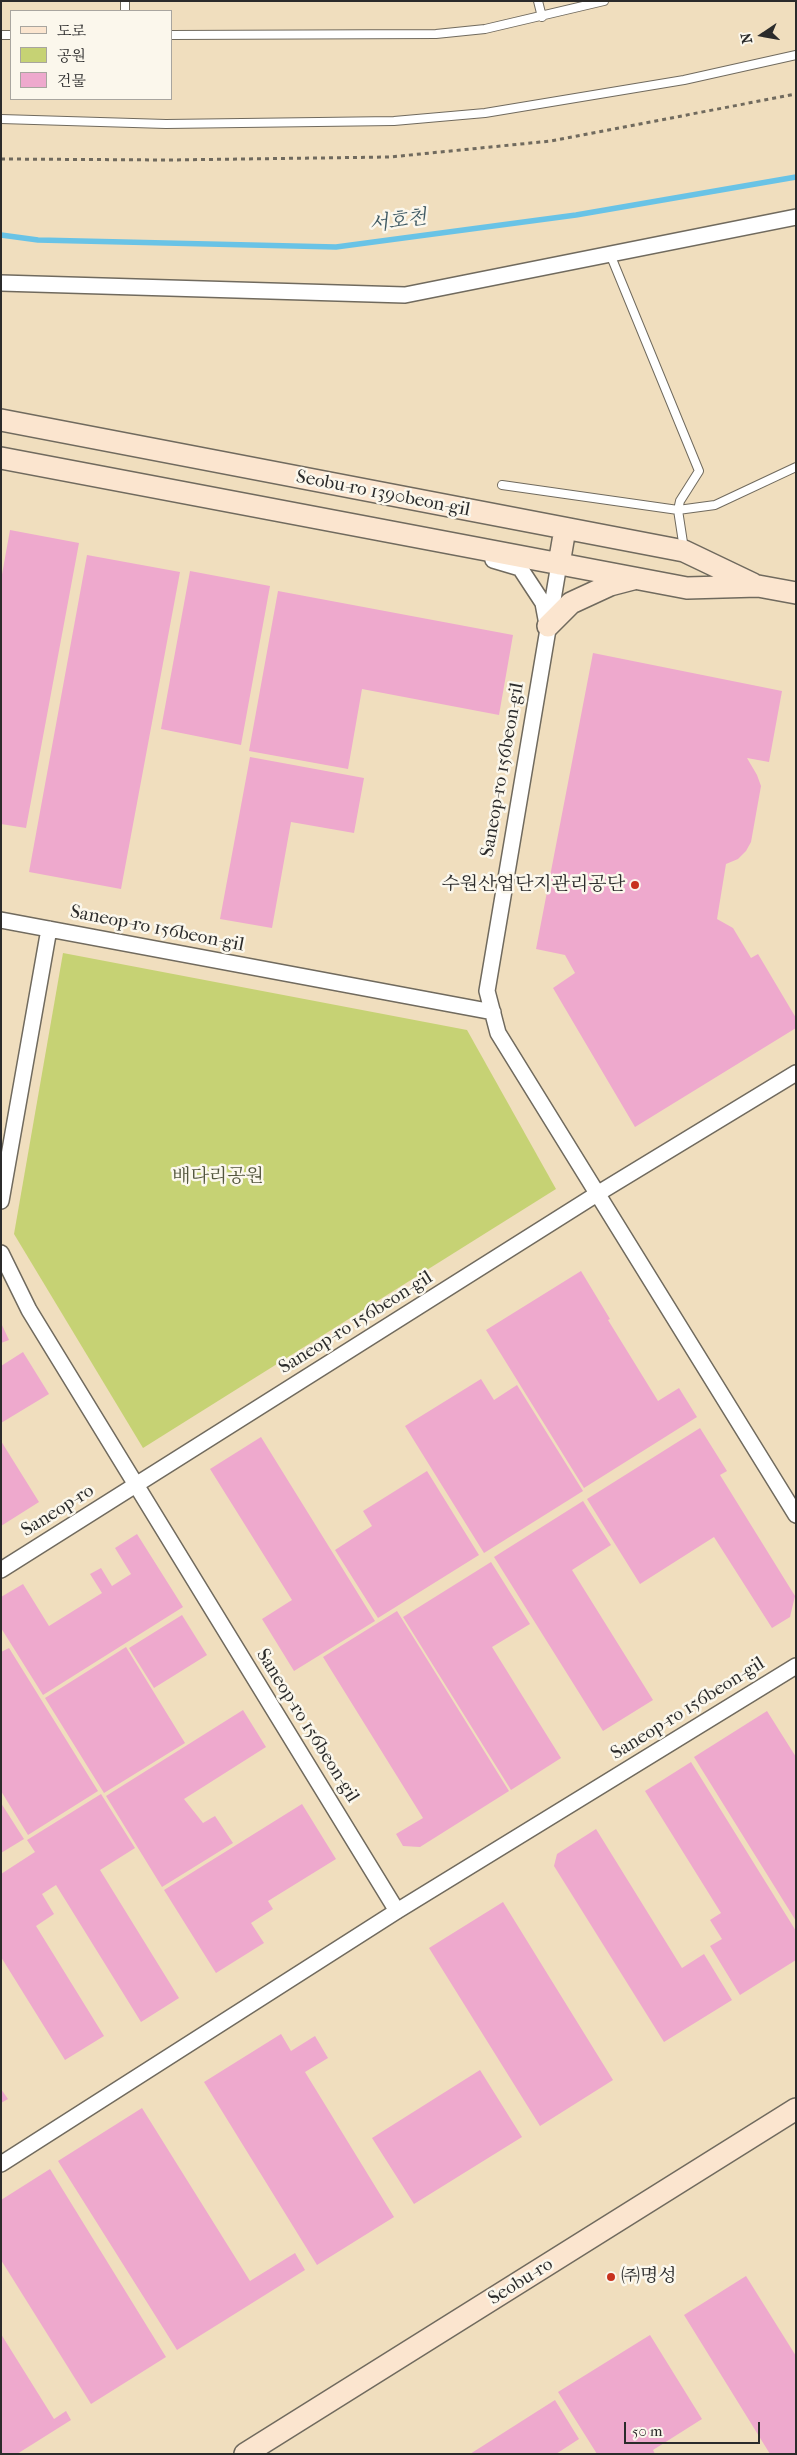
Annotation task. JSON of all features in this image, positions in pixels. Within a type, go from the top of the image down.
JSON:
[{"type":"street","points":[[1,283],[405,295],[796,217]]},
{"type":"street","name":"Seobu-ro 1390beon-gil","points":[[1,420],[684,551],[758,586]]},
{"type":"street","name":"Seobu-ro 1390beon-gil","points":[[1,458],[687,588],[758,586],[796,593]]},
{"type":"street","points":[[558,564],[565,529]]},
{"type":"street","points":[[420,538],[520,568],[543,603],[548,626]]},
{"type":"street","name":"Saneop-ro 156beon-gil","points":[[558,564],[488,991],[498,1033],[796,1515]]},
{"type":"street","points":[[548,626],[570,603],[610,585],[636,578]]},
{"type":"street","name":"Saneop-ro 156beon-gil","points":[[1,920],[493,1012]]},
{"type":"street","name":"Saneop-ro 156beon-gil","points":[[1,1201],[49,929]]},
{"type":"street","name":"Saneop-ro 156beon-gil","points":[[136,1485],[597,1194],[796,1073]]},
{"type":"street","name":"Saneop-ro 156beon-gil","points":[[1,1253],[29,1310],[397,1912]]},
{"type":"street","name":"Saneop-ro","points":[[1,1570],[136,1485]]},
{"type":"street","name":"Saneop-ro 156beon-gil","points":[[1,2164],[397,1912],[796,1666]]},
{"type":"street","name":"Seobu-ro","points":[[245,2454],[796,2109]]},
{"type":"lane","points":[[538,1],[542,17]]},
{"type":"lane","points":[[172,35],[436,34],[485,29],[604,1]]},
{"type":"lane","points":[[1,119],[166,124],[394,121],[485,113],[675,82],[796,55]]},
{"type":"lane","points":[[610,254],[698,471],[680,501],[678,510],[684,551]]},
{"type":"lane","points":[[502,485],[678,510],[715,505],[796,467]]},
{"type":"path","points":[[1,159],[168,160],[390,157],[551,141],[796,94]]},
{"type":"green space","name":"배다리공원","points":[[63,953],[467,1030],[556,1189],[143,1448],[14,1234]]},
{"type":"building","points":[[10,530],[79,543],[26,828],[1,824],[1,580]]},
{"type":"building","points":[[87,555],[180,572],[121,889],[29,872]]},
{"type":"building","points":[[190,571],[270,586],[241,745],[161,729]]},
{"type":"building","points":[[278,591],[513,635],[499,715],[362,689],[348,769],[249,751]]},
{"type":"building","name":"수원산업단지관리공단","points":[[593,653],[782,691],[769,762],[747,758],[761,786],[751,842],[738,859],[726,864],[717,919],[733,928],[751,958],[758,954],[796,1018],[796,1028],[635,1127],[553,988],[575,973],[565,955],[536,949]]},
{"type":"building","points":[[250,757],[364,778],[354,833],[291,822],[272,928],[220,919]]},
{"type":"building","points":[[581,1271],[610,1319],[608,1320],[658,1401],[679,1388],[697,1417],[584,1488],[486,1330]]},
{"type":"building","points":[[1,1323],[9,1340],[1,1343]]},
{"type":"building","points":[[23,1352],[49,1394],[1,1423],[1,1366]]},
{"type":"building","points":[[481,1379],[494,1400],[517,1385],[583,1491],[484,1553],[405,1426]]},
{"type":"building","points":[[700,1428],[727,1471],[720,1475],[795,1596],[790,1617],[772,1628],[714,1537],[640,1584],[587,1499]]},
{"type":"building","points":[[261,1437],[375,1621],[294,1671],[262,1619],[292,1600],[210,1469]]},
{"type":"building","points":[[1,1441],[39,1502],[1,1526]]},
{"type":"building","points":[[427,1471],[479,1555],[378,1618],[335,1550],[372,1526],[363,1511]]},
{"type":"building","points":[[583,1501],[611,1545],[572,1570],[653,1700],[603,1731],[494,1557]]},
{"type":"building","points":[[137,1534],[183,1607],[43,1695],[1,1628],[1,1597],[23,1584],[49,1626],[102,1593],[90,1574],[101,1568],[112,1586],[131,1574],[115,1548]]},
{"type":"building","points":[[491,1562],[530,1624],[492,1647],[561,1758],[511,1790],[403,1617]]},
{"type":"building","points":[[397,1611],[509,1791],[420,1847],[403,1846],[396,1834],[423,1818],[323,1657]]},
{"type":"building","points":[[182,1615],[207,1655],[154,1688],[129,1648]]},
{"type":"building","points":[[126,1647],[185,1743],[104,1793],[45,1698]]},
{"type":"building","points":[[9,1648],[98,1791],[28,1835],[1,1791],[1,1652]]},
{"type":"building","points":[[243,1710],[266,1747],[184,1799],[203,1823],[215,1816],[233,1843],[162,1887],[106,1796]]},
{"type":"building","points":[[767,1711],[796,1757],[796,1921],[694,1757]]},
{"type":"building","points":[[691,1762],[796,1931],[796,1960],[740,1995],[710,1946],[722,1939],[710,1920],[721,1913],[645,1791]]},
{"type":"building","points":[[101,1794],[135,1848],[100,1870],[179,1998],[141,2022],[56,1885],[42,1894],[54,1914],[36,1926],[104,2036],[65,2060],[1,1957],[1,1874],[35,1852],[27,1840]]},
{"type":"building","points":[[1,1803],[24,1839],[1,1853]]},
{"type":"building","points":[[302,1804],[336,1859],[268,1901],[273,1909],[251,1923],[264,1943],[216,1973],[164,1890]]},
{"type":"building","points":[[596,1829],[682,1968],[704,1954],[732,2000],[664,2042],[554,1866],[557,1854]]},
{"type":"building","points":[[503,1902],[613,2080],[540,2126],[429,1948]]},
{"type":"building","points":[[281,2034],[291,2051],[315,2036],[328,2058],[305,2072],[394,2217],[317,2265],[204,2082]]},
{"type":"building","points":[[480,2070],[522,2137],[414,2204],[372,2138]]},
{"type":"building","points":[[1,2089],[8,2099],[1,2103]]},
{"type":"building","points":[[142,2108],[250,2281],[295,2253],[305,2270],[177,2350],[58,2161]]},
{"type":"building","points":[[50,2169],[166,2357],[91,2404],[1,2260],[1,2200]]},
{"type":"building","points":[[746,2276],[796,2356],[796,2454],[770,2454],[684,2315]]},
{"type":"building","points":[[1,2334],[54,2419],[66,2411],[71,2420],[17,2454],[1,2454]]},
{"type":"building","points":[[650,2335],[702,2419],[653,2450],[655,2454],[597,2454],[558,2392]]},
{"type":"building","points":[[555,2400],[579,2439],[556,2454],[470,2454]]},
{"type":"waterway","name":"서호천","points":[[1,235],[38,240],[336,247],[576,215],[796,177]]},
{"type":"place","name":"수원산업단지관리공단","points":[[635,885]]},
{"type":"place","name":"㈜명성","points":[[611,2277]]}]
